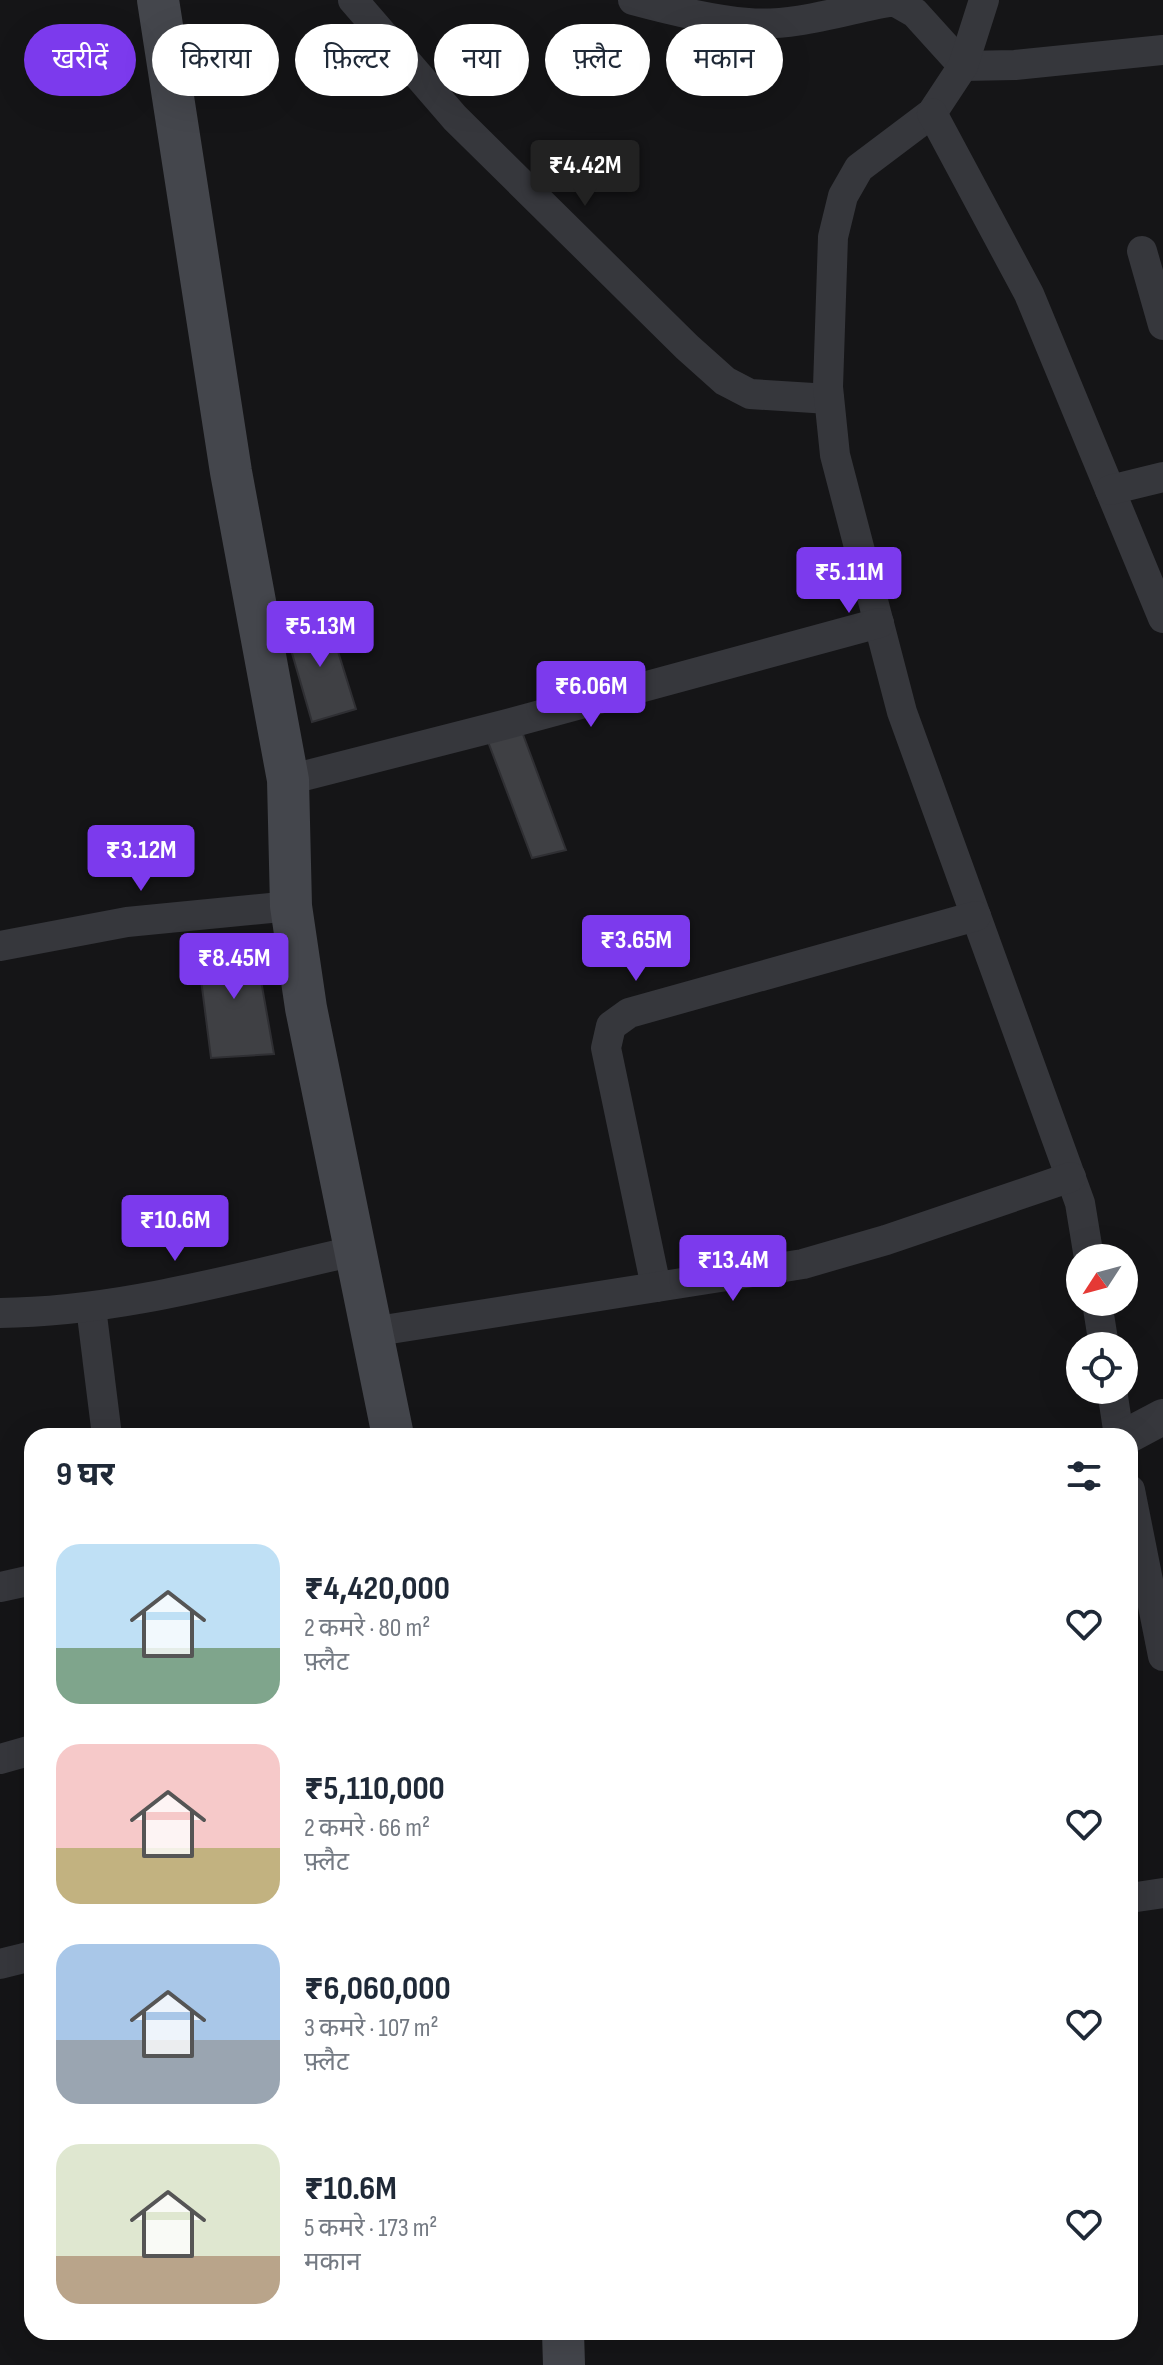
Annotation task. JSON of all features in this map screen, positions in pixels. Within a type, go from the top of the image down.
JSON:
[{"type":"main road","points":[[158,0],[231,472],[288,780],[291,906],[306,1008],[391,1428]]},
{"type":"main road","points":[[563,2340],[564,2365]]},
{"type":"street","points":[[353,0],[455,118],[725,381],[750,394],[829,399]]},
{"type":"street","points":[[633,0],[749,23],[787,22],[894,1],[915,13],[963,66],[1015,65],[1163,50]]},
{"type":"street","points":[[984,0],[963,66],[932,113],[859,168],[843,196],[833,237],[829,399],[835,455],[902,712],[1071,1177],[1080,1203],[1087,1244]]},
{"type":"street","points":[[932,113],[1029,294],[1163,618]]},
{"type":"street","points":[[1142,251],[1163,325]]},
{"type":"street","points":[[1110,490],[1163,477]]},
{"type":"street","points":[[288,780],[879,623]]},
{"type":"street","points":[[0,946],[127,922],[291,906]]},
{"type":"street","points":[[656,1287],[606,1048],[611,1026],[629,1013],[976,916]]},
{"type":"street","points":[[371,1332],[803,1264],[886,1240],[1071,1177]]},
{"type":"street","points":[[0,1313],[91,1307],[355,1251]]},
{"type":"street","points":[[91,1307],[106,1428]]},
{"type":"street","points":[[1114,1404],[1118,1428]]},
{"type":"street","points":[[1138,1430],[1163,1417]]},
{"type":"street","points":[[1138,1572],[1160,1624],[1163,1656]]},
{"type":"street","points":[[0,1587],[24,1582]]},
{"type":"street","points":[[0,1759],[24,1752]]},
{"type":"street","points":[[1138,1897],[1163,1893]]},
{"type":"street","points":[[0,1964],[24,1958]]},
{"type":"street","points":[[575,2340],[585,2365]]},
{"type":"building","points":[[326,613],[356,709],[312,722],[285,629]]},
{"type":"building","points":[[521,729],[566,850],[532,858],[487,739]]},
{"type":"building","points":[[254,941],[274,1054],[211,1058],[197,948]]}]
